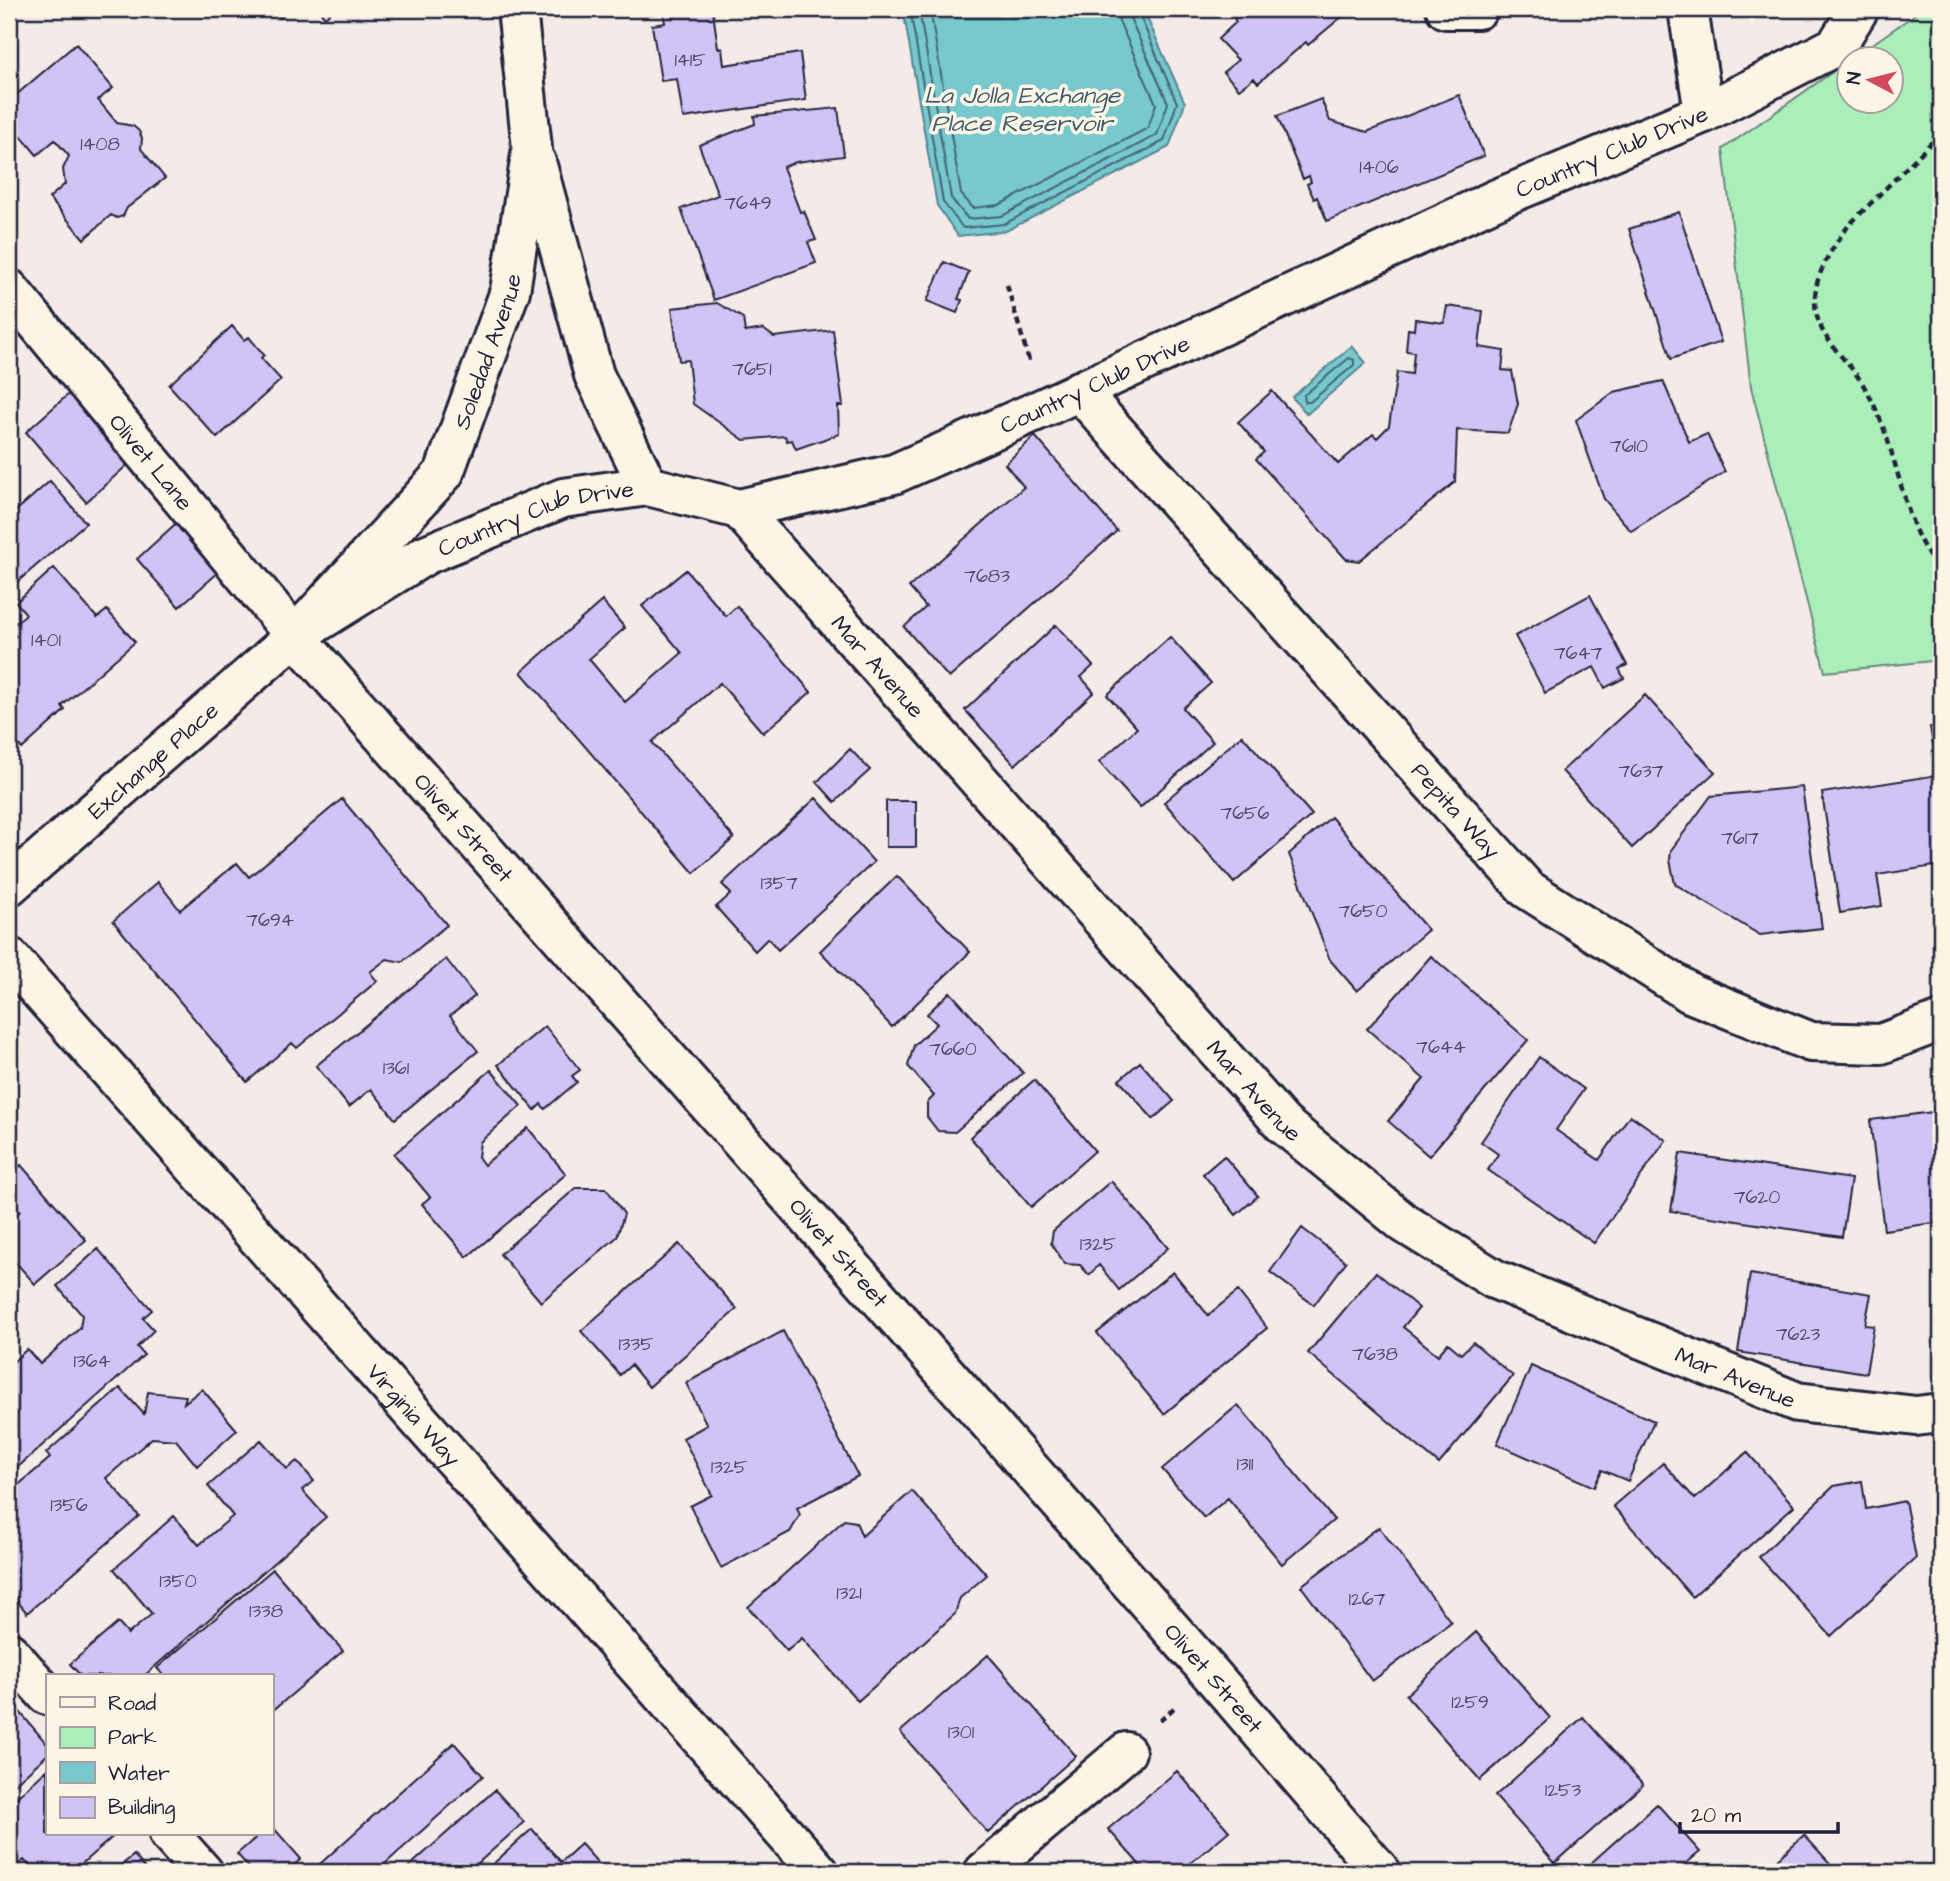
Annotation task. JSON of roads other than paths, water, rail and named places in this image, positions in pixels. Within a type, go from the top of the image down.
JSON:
[{"type":"street","name":"Soledad Avenue","points":[[295,636],[444,473],[510,291],[532,148],[517,9]]},
{"type":"street","points":[[1446,9],[1478,9]]},
{"type":"street","points":[[1688,9],[1704,113]]},
{"type":"street","name":"Country Club Drive","points":[[295,636],[425,555],[563,498],[648,486],[739,509],[894,474],[1499,198],[1704,113],[1836,46],[1859,9]]},
{"type":"street","points":[[532,148],[594,375],[648,486]]},
{"type":"street","name":"Olivet Lane","points":[[9,289],[295,636]]},
{"type":"street","name":"Pepita Way","points":[[1079,391],[1527,889],[1690,993],[1811,1042],[1881,1044],[1941,1021]]},
{"type":"street","name":"Mar Avenue","points":[[739,509],[1283,1124],[1404,1223],[1494,1279],[1797,1402],[1916,1416],[1941,1413]]},
{"type":"street","name":"Exchange Place","points":[[9,886],[295,636]]},
{"type":"street","name":"Olivet Street","points":[[295,636],[1211,1674],[1381,1872]]},
{"type":"street","name":"Virginia Way","points":[[9,957],[820,1872]]},
{"type":"street","points":[[9,1652],[46,1695]]},
{"type":"street","points":[[984,1872],[1126,1752]]},
{"type":"street","points":[[171,1836],[203,1872]]},
{"type":"water","name":"La Jolla Exchange Place Reservoir","points":[[903,9],[1143,9],[1185,103],[1169,147],[1006,231],[958,236],[937,205]]},
{"type":"water","points":[[1352,346],[1366,363],[1307,414],[1292,397]]}]
